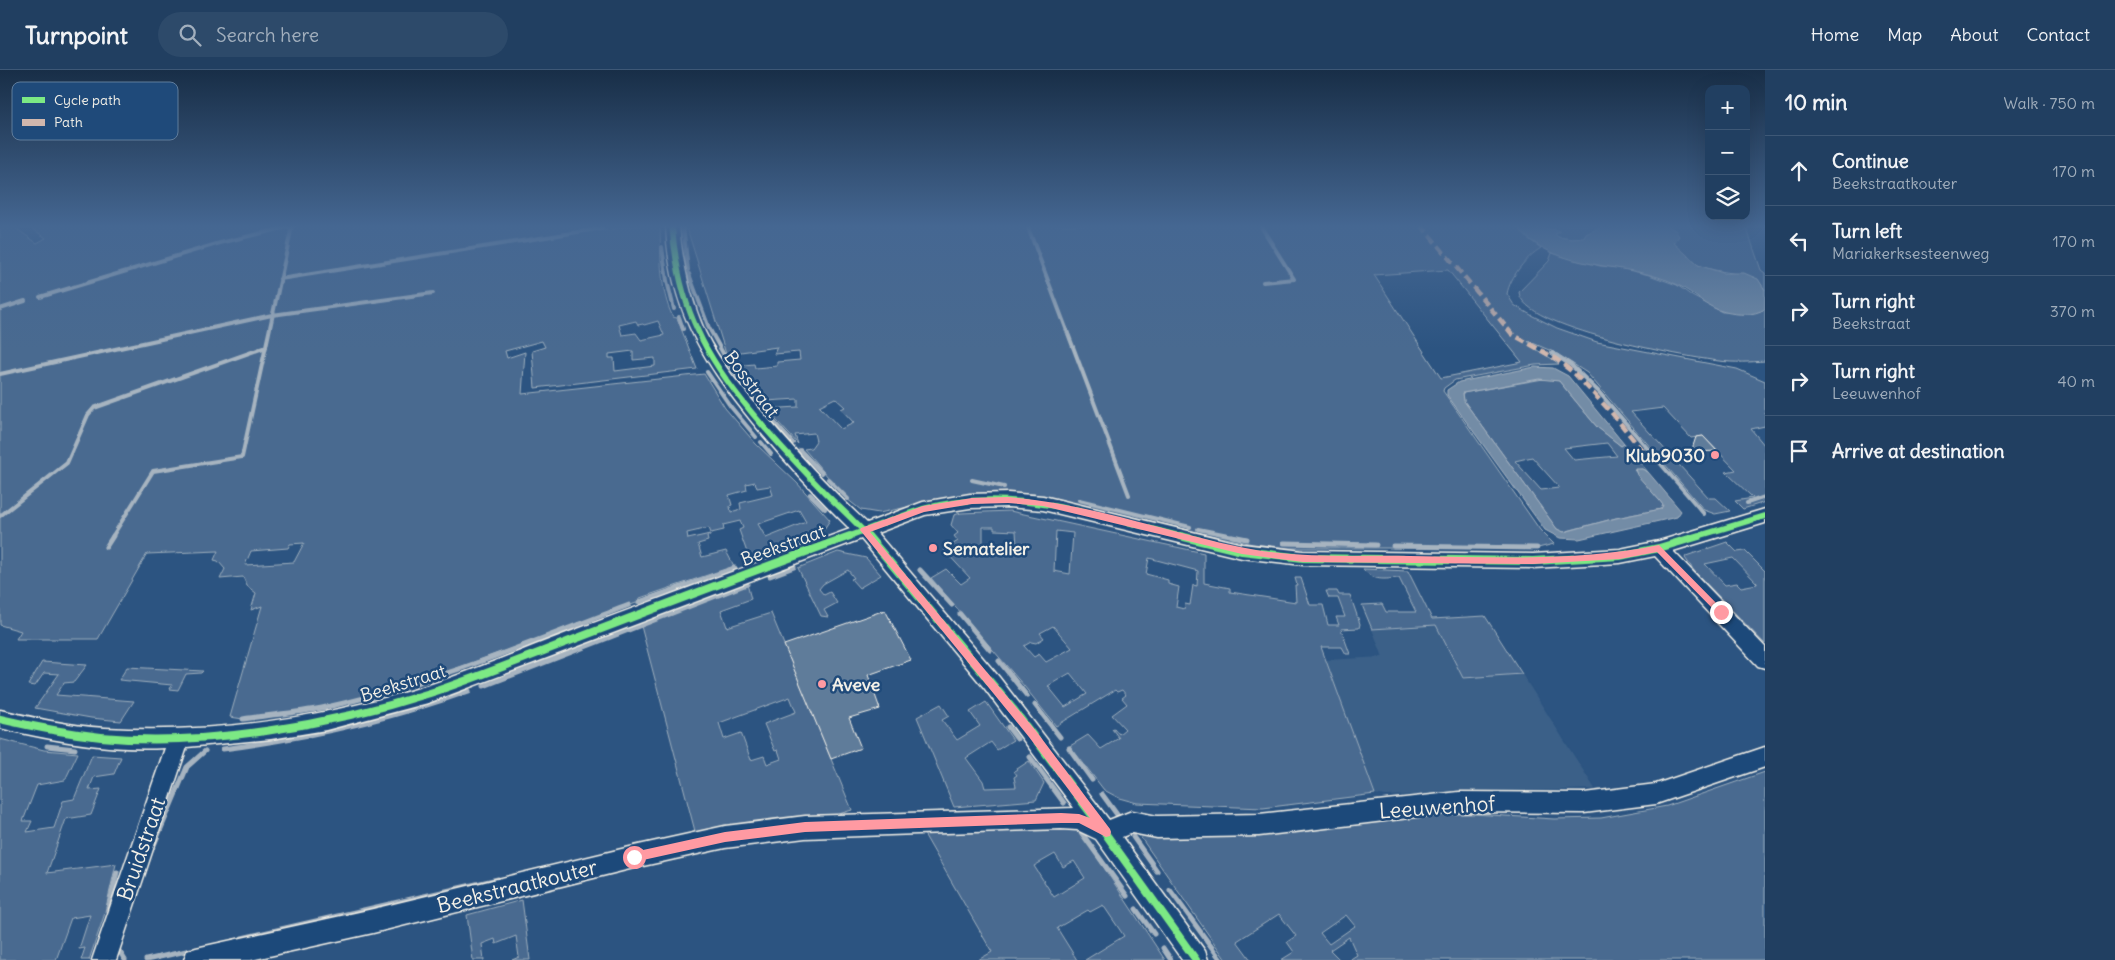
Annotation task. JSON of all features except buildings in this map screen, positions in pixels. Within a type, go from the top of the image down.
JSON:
[{"type":"street","name":"Bosstraat","points":[[677,267],[679,280],[698,332],[734,390],[784,448],[844,512],[864,530],[1027,727],[1106,832],[1196,960]]},
{"type":"street","name":"Beekstraat","points":[[0,719],[60,733],[112,738],[179,739],[297,726],[427,694],[864,530],[923,510],[970,501],[1008,500],[1043,503],[1207,543],[1283,557],[1533,561],[1620,556],[1659,548],[1765,516]]},
{"type":"street","points":[[1659,548],[1765,660]]},
{"type":"street","name":"Bruidstraat","points":[[104,960],[179,739]]},
{"type":"street","name":"Leeuwenhof","points":[[1106,832],[1132,822],[1157,827],[1259,825],[1459,802],[1584,803],[1656,794],[1765,757]]},
{"type":"street","name":"Beekstraatkouter","points":[[196,960],[373,921],[634,857],[725,837],[805,827],[1061,818],[1079,818],[1106,832]]},
{"type":"shaded area","points":[[0,267],[662,267],[668,307],[673,317],[677,318],[697,369],[535,388],[532,351],[545,347],[542,341],[505,351],[507,358],[525,352],[522,394],[704,374],[725,408],[756,444],[797,483],[830,520],[822,532],[749,558],[739,530],[743,528],[740,521],[723,525],[724,530],[711,533],[709,528],[687,533],[688,539],[710,534],[707,537],[708,541],[698,544],[702,557],[726,551],[734,566],[640,598],[639,602],[427,679],[320,708],[243,719],[230,717],[262,606],[251,610],[256,593],[247,586],[243,577],[220,579],[225,569],[218,561],[214,560],[218,551],[147,554],[98,639],[16,639],[21,631],[0,625]],"holes":[[[636,321],[638,325],[658,321],[664,335],[641,340],[636,333],[622,335],[619,325]],[[633,351],[633,360],[655,358],[655,366],[615,371],[614,358],[609,358],[609,354]],[[755,482],[757,488],[770,486],[773,495],[740,503],[741,509],[731,512],[730,506],[732,505],[729,495],[747,490],[746,484]],[[799,510],[806,522],[766,538],[758,524]],[[304,543],[294,562],[245,565],[251,551],[288,548],[290,544]]]},
{"type":"shaded area","points":[[699,267],[1521,267],[1511,281],[1507,294],[1514,305],[1557,328],[1597,342],[1737,369],[1765,381],[1765,426],[1751,429],[1765,446],[1765,502],[1743,509],[1735,501],[1753,498],[1726,472],[1736,470],[1703,436],[1691,438],[1663,408],[1631,412],[1709,498],[1716,498],[1730,511],[1715,514],[1704,510],[1587,373],[1556,353],[1528,341],[1534,348],[1559,364],[1535,365],[1455,380],[1444,388],[1443,391],[1540,530],[1554,544],[1538,548],[1290,548],[1253,544],[1034,494],[974,493],[879,513],[861,510],[847,499],[804,449],[811,448],[816,441],[814,433],[795,435],[798,444],[766,409],[734,366],[754,364],[755,368],[777,366],[777,362],[800,360],[799,352],[774,354],[777,347],[726,354]],"holes":[[[1448,270],[1522,362],[1441,378],[1374,275]],[[835,398],[845,407],[841,409],[854,423],[841,429],[819,406]],[[798,399],[798,407],[766,409],[766,401]]]},
{"type":"shaded area","points":[[1544,267],[1606,267],[1621,268],[1649,275],[1677,285],[1692,296],[1722,312],[1761,311],[1765,309],[1765,361],[1725,362],[1674,354],[1574,329],[1546,317],[1527,305],[1519,292]]},
{"type":"shaded area","points":[[1606,267],[1703,267],[1723,273],[1744,273],[1758,279],[1765,290],[1765,309],[1756,313],[1746,314],[1718,310],[1678,285],[1658,277]]},
{"type":"shaded area","points":[[1701,267],[1760,267],[1765,273],[1765,290],[1753,279],[1745,276]]},
{"type":"shaded area","points":[[1535,367],[1553,368],[1568,376],[1624,444],[1621,446],[1597,427],[1559,381],[1539,379],[1463,393],[1464,401],[1557,529],[1564,532],[1616,518],[1661,509],[1663,505],[1637,475],[1635,469],[1642,469],[1648,472],[1681,511],[1677,517],[1579,539],[1560,538],[1545,530],[1447,395],[1447,390],[1459,382]]},
{"type":"shaded area","points":[[1549,378],[1559,381],[1597,427],[1621,446],[1624,444],[1648,472],[1642,469],[1634,470],[1663,505],[1661,509],[1616,518],[1563,532],[1557,529],[1464,401],[1463,393]],"holes":[[[1607,443],[1617,456],[1574,460],[1564,448]],[[1532,457],[1559,487],[1559,488],[1541,490],[1515,461]]]},
{"type":"shaded area","points":[[1010,511],[1204,553],[1204,583],[1230,588],[1230,592],[1296,602],[1295,585],[1297,585],[1295,578],[1301,578],[1310,605],[1323,605],[1328,625],[1339,625],[1336,617],[1345,617],[1338,598],[1329,598],[1326,591],[1337,591],[1339,595],[1350,595],[1360,624],[1359,628],[1341,629],[1350,654],[1346,654],[1342,647],[1321,647],[1375,794],[1263,808],[1137,803],[1119,798],[1104,790],[1070,746],[1088,735],[1101,749],[1119,738],[1112,729],[1114,728],[1119,734],[1125,729],[1112,715],[1127,704],[1122,698],[1126,695],[1122,690],[1117,692],[1115,690],[1056,726],[931,578],[946,569],[961,584],[970,578],[944,550],[958,541],[954,536],[958,533],[951,525],[954,515]],"holes":[[[983,527],[994,527],[994,530],[1016,531],[1017,547],[983,546]],[[1056,531],[1073,533],[1070,574],[1054,571]],[[1149,558],[1198,571],[1197,586],[1193,585],[1190,605],[1185,604],[1184,609],[1176,607],[1179,587],[1168,584],[1168,580],[1146,574]],[[1053,626],[1072,648],[1046,662],[1039,654],[1034,657],[1024,646],[1031,642],[1036,643],[1044,638],[1040,633]],[[1070,673],[1087,694],[1065,707],[1048,686]]]},
{"type":"shaded area","points":[[1727,542],[1737,552],[1745,551],[1765,571],[1765,644],[1695,572],[1685,558],[1686,556]],"holes":[[[1733,558],[1757,583],[1741,587],[1737,583],[1725,585],[1705,564]]]},
{"type":"shaded area","points":[[838,552],[866,558],[881,575],[859,588],[851,579],[854,578],[848,570],[823,584],[819,589],[824,595],[830,592],[837,603],[824,610],[828,617],[821,616],[798,568]]},
{"type":"shaded area","points":[[1363,569],[1408,571],[1432,619],[1485,616],[1522,674],[1463,678],[1436,625],[1372,629],[1362,605],[1382,604],[1386,612],[1416,612],[1399,578],[1375,578]]},
{"type":"shaded area","points":[[747,584],[751,599],[721,610],[727,627],[771,613],[852,810],[819,820],[696,835],[641,626]],"holes":[[[790,697],[796,712],[764,724],[775,751],[778,750],[781,759],[767,764],[764,756],[751,760],[741,733],[724,739],[719,723]]]},
{"type":"shaded area","points":[[1436,625],[1463,678],[1522,674],[1595,789],[1386,796],[1375,794],[1326,660],[1383,657],[1372,629]]},
{"type":"shaded area","points":[[42,662],[87,665],[74,682],[64,683],[56,695],[134,701],[121,721],[91,718],[35,708],[59,674],[44,673],[35,686],[28,685]]},
{"type":"shaded area","points":[[127,667],[203,671],[201,673],[186,674],[178,690],[170,689],[172,685],[119,680]]},
{"type":"shaded area","points":[[986,702],[1013,740],[997,750],[991,742],[966,758],[983,781],[985,788],[1016,787],[1014,777],[1017,775],[1014,771],[1029,761],[1044,783],[1036,800],[954,807],[917,717],[941,704],[949,716],[942,720],[957,740],[980,726],[970,712]]},
{"type":"shaded area","points":[[0,739],[44,750],[78,753],[65,780],[37,785],[23,821],[32,821],[27,832],[54,828],[63,801],[74,799],[92,755],[121,757],[114,774],[94,777],[89,790],[101,789],[91,815],[66,819],[47,873],[116,864],[104,916],[89,960],[81,960],[85,948],[79,949],[90,915],[71,918],[56,960],[0,960]]},
{"type":"shaded area","points":[[1765,772],[1765,960],[1349,960],[1357,955],[1349,937],[1330,950],[1340,960],[1281,960],[1294,952],[1287,942],[1296,936],[1279,914],[1237,941],[1251,960],[1226,960],[1139,835],[1297,833],[1410,815],[1473,814],[1554,819],[1601,818],[1667,806]],"holes":[[[1346,915],[1355,926],[1329,944],[1320,933]]]},
{"type":"shaded area","points":[[1053,825],[1077,827],[1165,960],[1085,960],[1124,936],[1103,905],[1090,912],[1088,910],[1057,928],[1077,960],[978,960],[992,952],[924,834]],"holes":[[[1055,854],[1063,867],[1074,861],[1085,878],[1054,897],[1034,866]]]},
{"type":"shaded area","points":[[522,900],[530,960],[512,960],[519,957],[516,936],[496,944],[495,939],[482,944],[484,960],[473,960],[467,915]]},
{"type":"waterway","points":[[40,297],[142,267]]},
{"type":"waterway","points":[[281,279],[283,267]]},
{"type":"waterway","points":[[281,279],[359,267]]},
{"type":"waterway","points":[[665,267],[674,309]]},
{"type":"waterway","points":[[1043,267],[1129,495]]},
{"type":"waterway","points":[[1263,282],[1294,279],[1286,267]]},
{"type":"waterway","points":[[689,274],[709,328],[725,357]]},
{"type":"waterway","points":[[273,315],[281,279]]},
{"type":"waterway","points":[[273,315],[433,293]]},
{"type":"waterway","points":[[0,309],[25,301]]},
{"type":"waterway","points":[[0,374],[273,315]]},
{"type":"waterway","points":[[266,347],[273,315]]},
{"type":"waterway","points":[[679,317],[683,329]]},
{"type":"waterway","points":[[0,516],[67,463],[88,415],[94,408],[266,347]]},
{"type":"waterway","points":[[112,537],[153,471],[242,457],[266,347]]},
{"type":"waterway","points":[[1552,353],[1571,365],[1598,391],[1704,514]]},
{"type":"waterway","points":[[729,364],[745,387]]},
{"type":"waterway","points":[[707,372],[731,407],[756,437]]},
{"type":"waterway","points":[[749,393],[760,406]]},
{"type":"waterway","points":[[765,412],[793,443]]},
{"type":"waterway","points":[[761,442],[771,454]]},
{"type":"waterway","points":[[800,450],[822,473]]},
{"type":"waterway","points":[[828,479],[848,499]]},
{"type":"waterway","points":[[972,480],[1004,487]]},
{"type":"waterway","points":[[810,494],[825,509]]},
{"type":"waterway","points":[[1747,503],[1765,497]]},
{"type":"waterway","points":[[1079,500],[1190,527]]},
{"type":"waterway","points":[[1198,529],[1238,537]]},
{"type":"waterway","points":[[106,547],[113,536]]},
{"type":"waterway","points":[[810,538],[817,536],[813,537]]},
{"type":"waterway","points":[[1232,536],[1247,539]]},
{"type":"waterway","points":[[748,562],[798,543]]},
{"type":"waterway","points":[[1284,543],[1376,545]]},
{"type":"waterway","points":[[1393,546],[1537,548]]},
{"type":"waterway","points":[[770,576],[794,567]]},
{"type":"waterway","points":[[639,602],[735,568]]},
{"type":"waterway","points":[[920,570],[952,605]]},
{"type":"waterway","points":[[484,686],[747,584]]},
{"type":"waterway","points":[[243,719],[322,708],[401,688],[478,662],[629,605]]},
{"type":"waterway","points":[[960,614],[990,650]]},
{"type":"waterway","points":[[999,661],[1027,696]]},
{"type":"waterway","points":[[223,749],[348,727],[409,711],[469,691]]},
{"type":"waterway","points":[[1035,705],[1060,737]]},
{"type":"waterway","points":[[1008,727],[1017,739]]},
{"type":"waterway","points":[[47,746],[75,749]]},
{"type":"waterway","points":[[1069,748],[1092,780]]},
{"type":"waterway","points":[[154,845],[187,767],[205,751]]},
{"type":"waterway","points":[[1030,757],[1064,803]]},
{"type":"waterway","points":[[1102,794],[1118,816]]},
{"type":"waterway","points":[[1078,828],[1127,896]]},
{"type":"waterway","points":[[1133,837],[1157,871]]},
{"type":"waterway","points":[[108,910],[117,872]]},
{"type":"waterway","points":[[242,938],[498,879]]},
{"type":"waterway","points":[[1170,890],[1221,960]]},
{"type":"waterway","points":[[1136,909],[1154,934]]},
{"type":"waterway","points":[[1163,948],[1171,960]]},
{"type":"waterway","points":[[118,949],[125,960]]},
{"type":"waterway","points":[[146,960],[191,950]]},
{"type":"marked path","points":[[1456,267],[1512,334],[1556,359],[1587,386],[1654,465]]},
{"type":"cycle path","points":[[677,267],[688,306],[704,345],[737,392],[800,466],[864,531],[992,683],[1075,791],[1196,960]]},
{"type":"cycle path","points":[[0,719],[50,731],[103,737],[158,739],[215,736],[271,730],[326,720],[379,708],[449,687],[923,509],[970,501],[1008,500],[1043,503],[1242,551],[1303,558],[1533,561],[1620,556],[1659,548],[1765,516]]},
{"type":"place","name":"Klub9030","points":[[1715,455]]},
{"type":"place","name":"Sematelier","points":[[933,548]]},
{"type":"place","name":"Aveve","points":[[822,684]]},
{"type":"route","points":[[634,857],[725,837],[805,827],[878,823],[1079,818],[1106,832],[1033,734],[864,530],[923,510],[972,501],[1008,500],[1043,503],[1242,551],[1303,558],[1533,561],[1620,556],[1659,548],[1721,612]]}]
